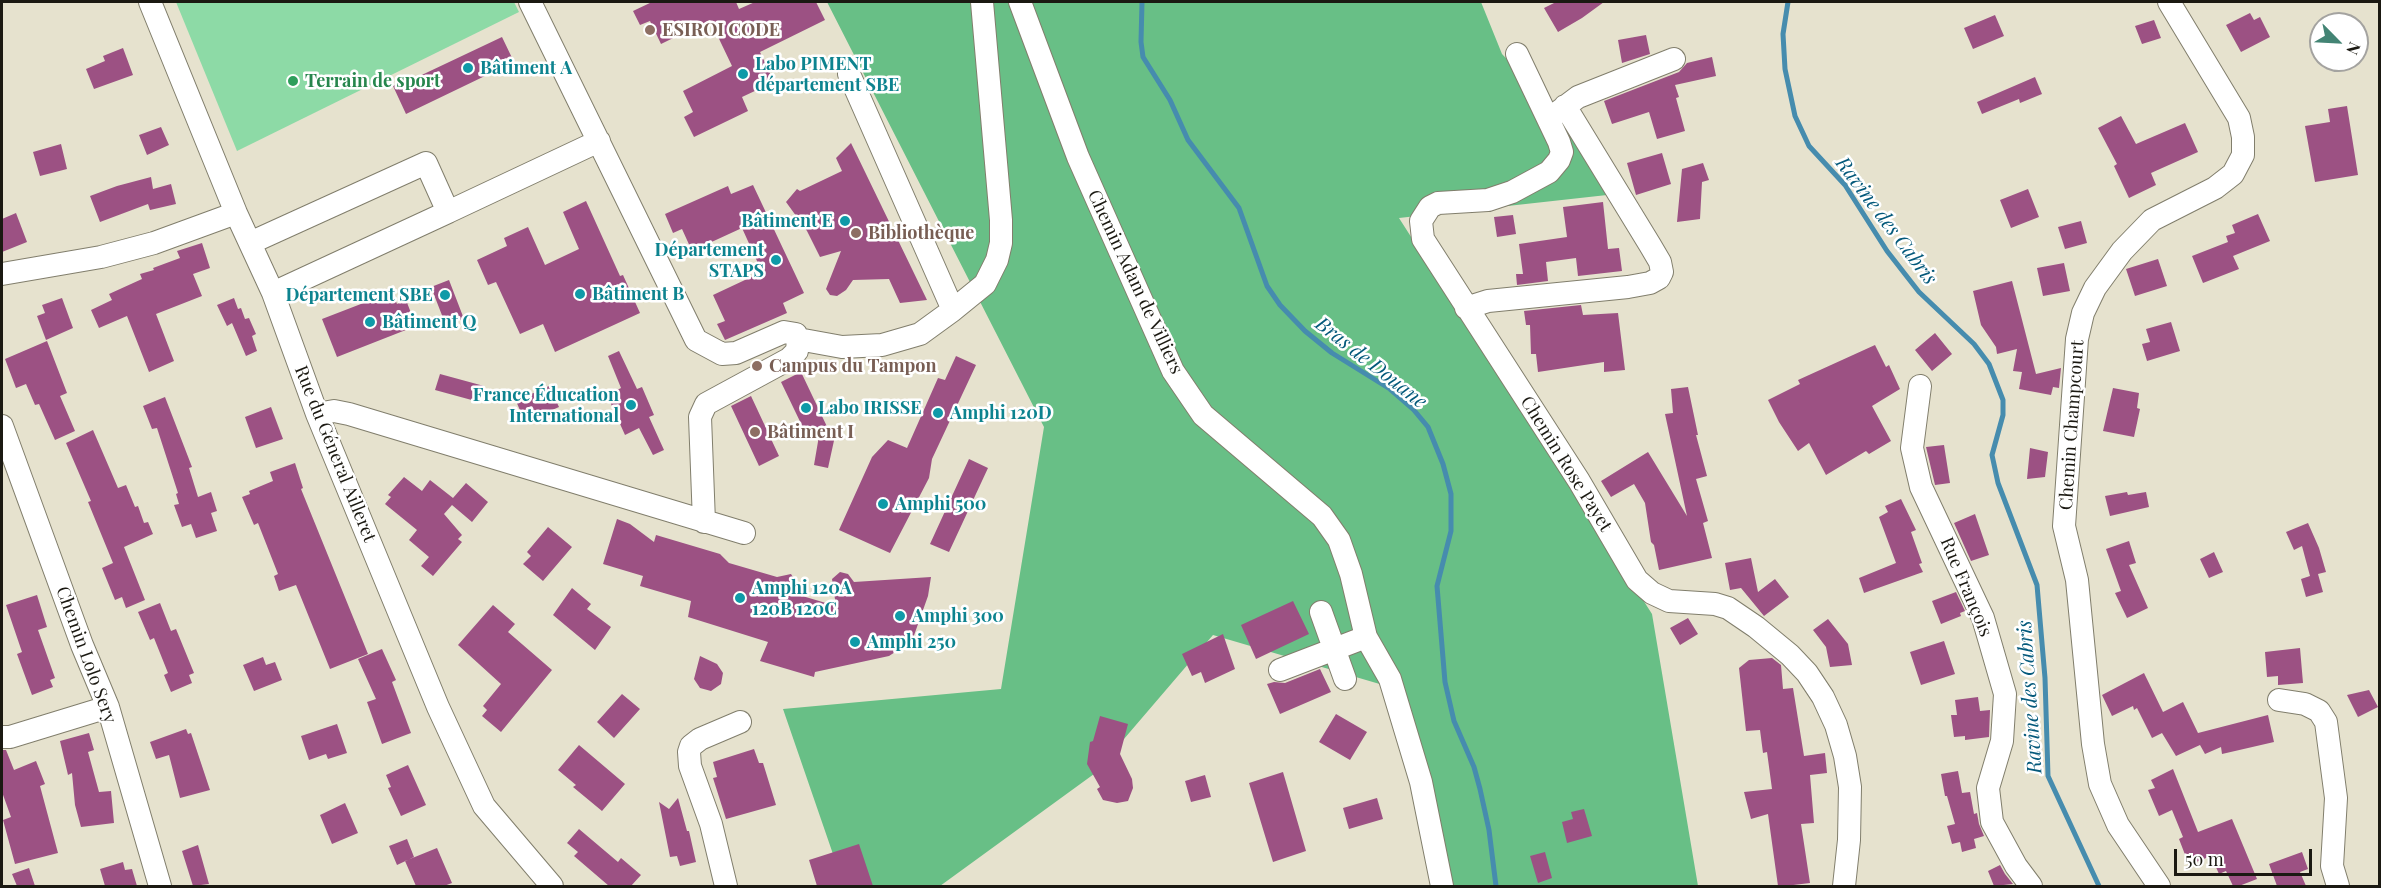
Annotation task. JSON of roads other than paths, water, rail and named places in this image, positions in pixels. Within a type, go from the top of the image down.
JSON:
[{"type":"street","name":"Rue du Géneral Ailleret","points":[[150,2],[237,213],[273,293],[317,414],[438,707],[484,806],[552,886]]},
{"type":"street","points":[[530,2],[696,340],[722,354],[736,353],[784,332],[796,334],[798,339],[797,351],[789,359],[706,404],[700,417],[704,522]]},
{"type":"street","points":[[798,339],[842,347],[882,345],[920,334],[985,284],[997,260],[1001,243],[1001,220],[982,2]]},
{"type":"street","name":"Chemin Adam de Villiers","points":[[1020,2],[1078,157],[1173,371],[1203,415],[1322,516],[1339,540],[1351,574],[1366,637],[1390,679],[1421,782],[1442,886]]},
{"type":"street","name":"Chemin Champcourt","points":[[2159,886],[2118,825],[2100,784],[2093,744],[2077,580],[2064,526],[2077,339],[2083,313],[2095,288],[2122,251],[2152,220],[2215,188],[2233,174],[2243,155],[2243,137],[2239,118],[2169,2]]},
{"type":"street","name":"Chemin Rose Payet","points":[[1518,54],[1557,113],[1562,152],[1559,160],[1549,172],[1512,192],[1488,200],[1438,203],[1430,207],[1424,213],[1420,231],[1423,239],[1579,481],[1637,580],[1652,593],[1669,601],[1715,604],[1728,608],[1790,655],[1807,673],[1823,697],[1836,725],[1845,756],[1850,787],[1849,840],[1844,886]]},
{"type":"street","points":[[1466,308],[1488,301],[1628,287],[1650,283],[1659,278],[1662,272],[1660,262],[1650,245],[1557,113],[1578,97],[1674,59]]},
{"type":"street","points":[[849,74],[953,310]]},
{"type":"street","points":[[273,293],[599,141]]},
{"type":"street","points":[[250,243],[426,163],[448,212]]},
{"type":"street","points":[[2,274],[101,257],[154,243],[237,213]]},
{"type":"street","name":"Rue François","points":[[1920,386],[1912,448],[1921,486],[1983,618],[2005,694],[2002,741],[1988,788],[1992,822],[2016,866],[2031,886]]},
{"type":"street","points":[[317,414],[334,411],[349,414],[744,533]]},
{"type":"street","name":"Chemin Lolo Sery","points":[[2,426],[82,645],[108,707],[160,886]]},
{"type":"street","points":[[1321,612],[1345,679]]},
{"type":"street","points":[[1280,670],[1366,637]]},
{"type":"street","points":[[2279,700],[2305,704],[2319,711],[2326,722],[2337,798],[2332,866],[2338,886]]},
{"type":"street","points":[[2,737],[10,737],[108,707]]},
{"type":"street","points":[[726,886],[711,824],[690,766],[689,752],[691,746],[700,739],[740,722]]},
{"type":"waterway","name":"Bras de Douane","points":[[1142,2],[1143,57],[1170,100],[1188,140],[1239,208],[1267,286],[1280,305],[1305,331],[1332,353],[1390,389],[1413,409],[1428,427],[1443,464],[1451,494],[1451,531],[1437,586],[1445,682],[1454,721],[1474,767],[1480,789],[1489,830],[1496,886]]},
{"type":"waterway","name":"Ravine des Cabris","points":[[1788,2],[1783,34],[1785,69],[1795,116],[1809,146],[1845,185],[1887,251],[1919,292],[1974,344],[1989,364],[2003,400],[2003,415],[1992,455],[1998,483],[2037,585],[2045,678],[2048,776],[2099,886]]},
{"type":"place","name":"ESIROI CODE","points":[[650,30]]},
{"type":"place","name":"Bâtiment A","points":[[468,68]]},
{"type":"place","name":"Labo PIMENT département SBE","points":[[743,74]]},
{"type":"place","name":"Terrain de sport","points":[[293,81]]},
{"type":"place","name":"Bâtiment E","points":[[845,221]]},
{"type":"place","name":"Bibliothèque","points":[[856,233]]},
{"type":"place","name":"Département STAPS","points":[[776,260]]},
{"type":"place","name":"Bâtiment B","points":[[580,294]]},
{"type":"place","name":"Département SBE","points":[[445,295]]},
{"type":"place","name":"Bâtiment Q","points":[[370,322]]},
{"type":"place","name":"Campus du Tampon","points":[[757,366]]},
{"type":"place","name":"France Éducation International","points":[[631,405]]},
{"type":"place","name":"Labo IRISSE","points":[[806,408]]},
{"type":"place","name":"Amphi 120D","points":[[938,413]]},
{"type":"place","name":"Bâtiment I","points":[[755,432]]},
{"type":"place","name":"Amphi 500","points":[[883,504]]},
{"type":"place","name":"Amphi 120A 120B 120C","points":[[740,598]]},
{"type":"place","name":"Amphi 300","points":[[900,616]]},
{"type":"place","name":"Amphi 250","points":[[855,642]]}]
